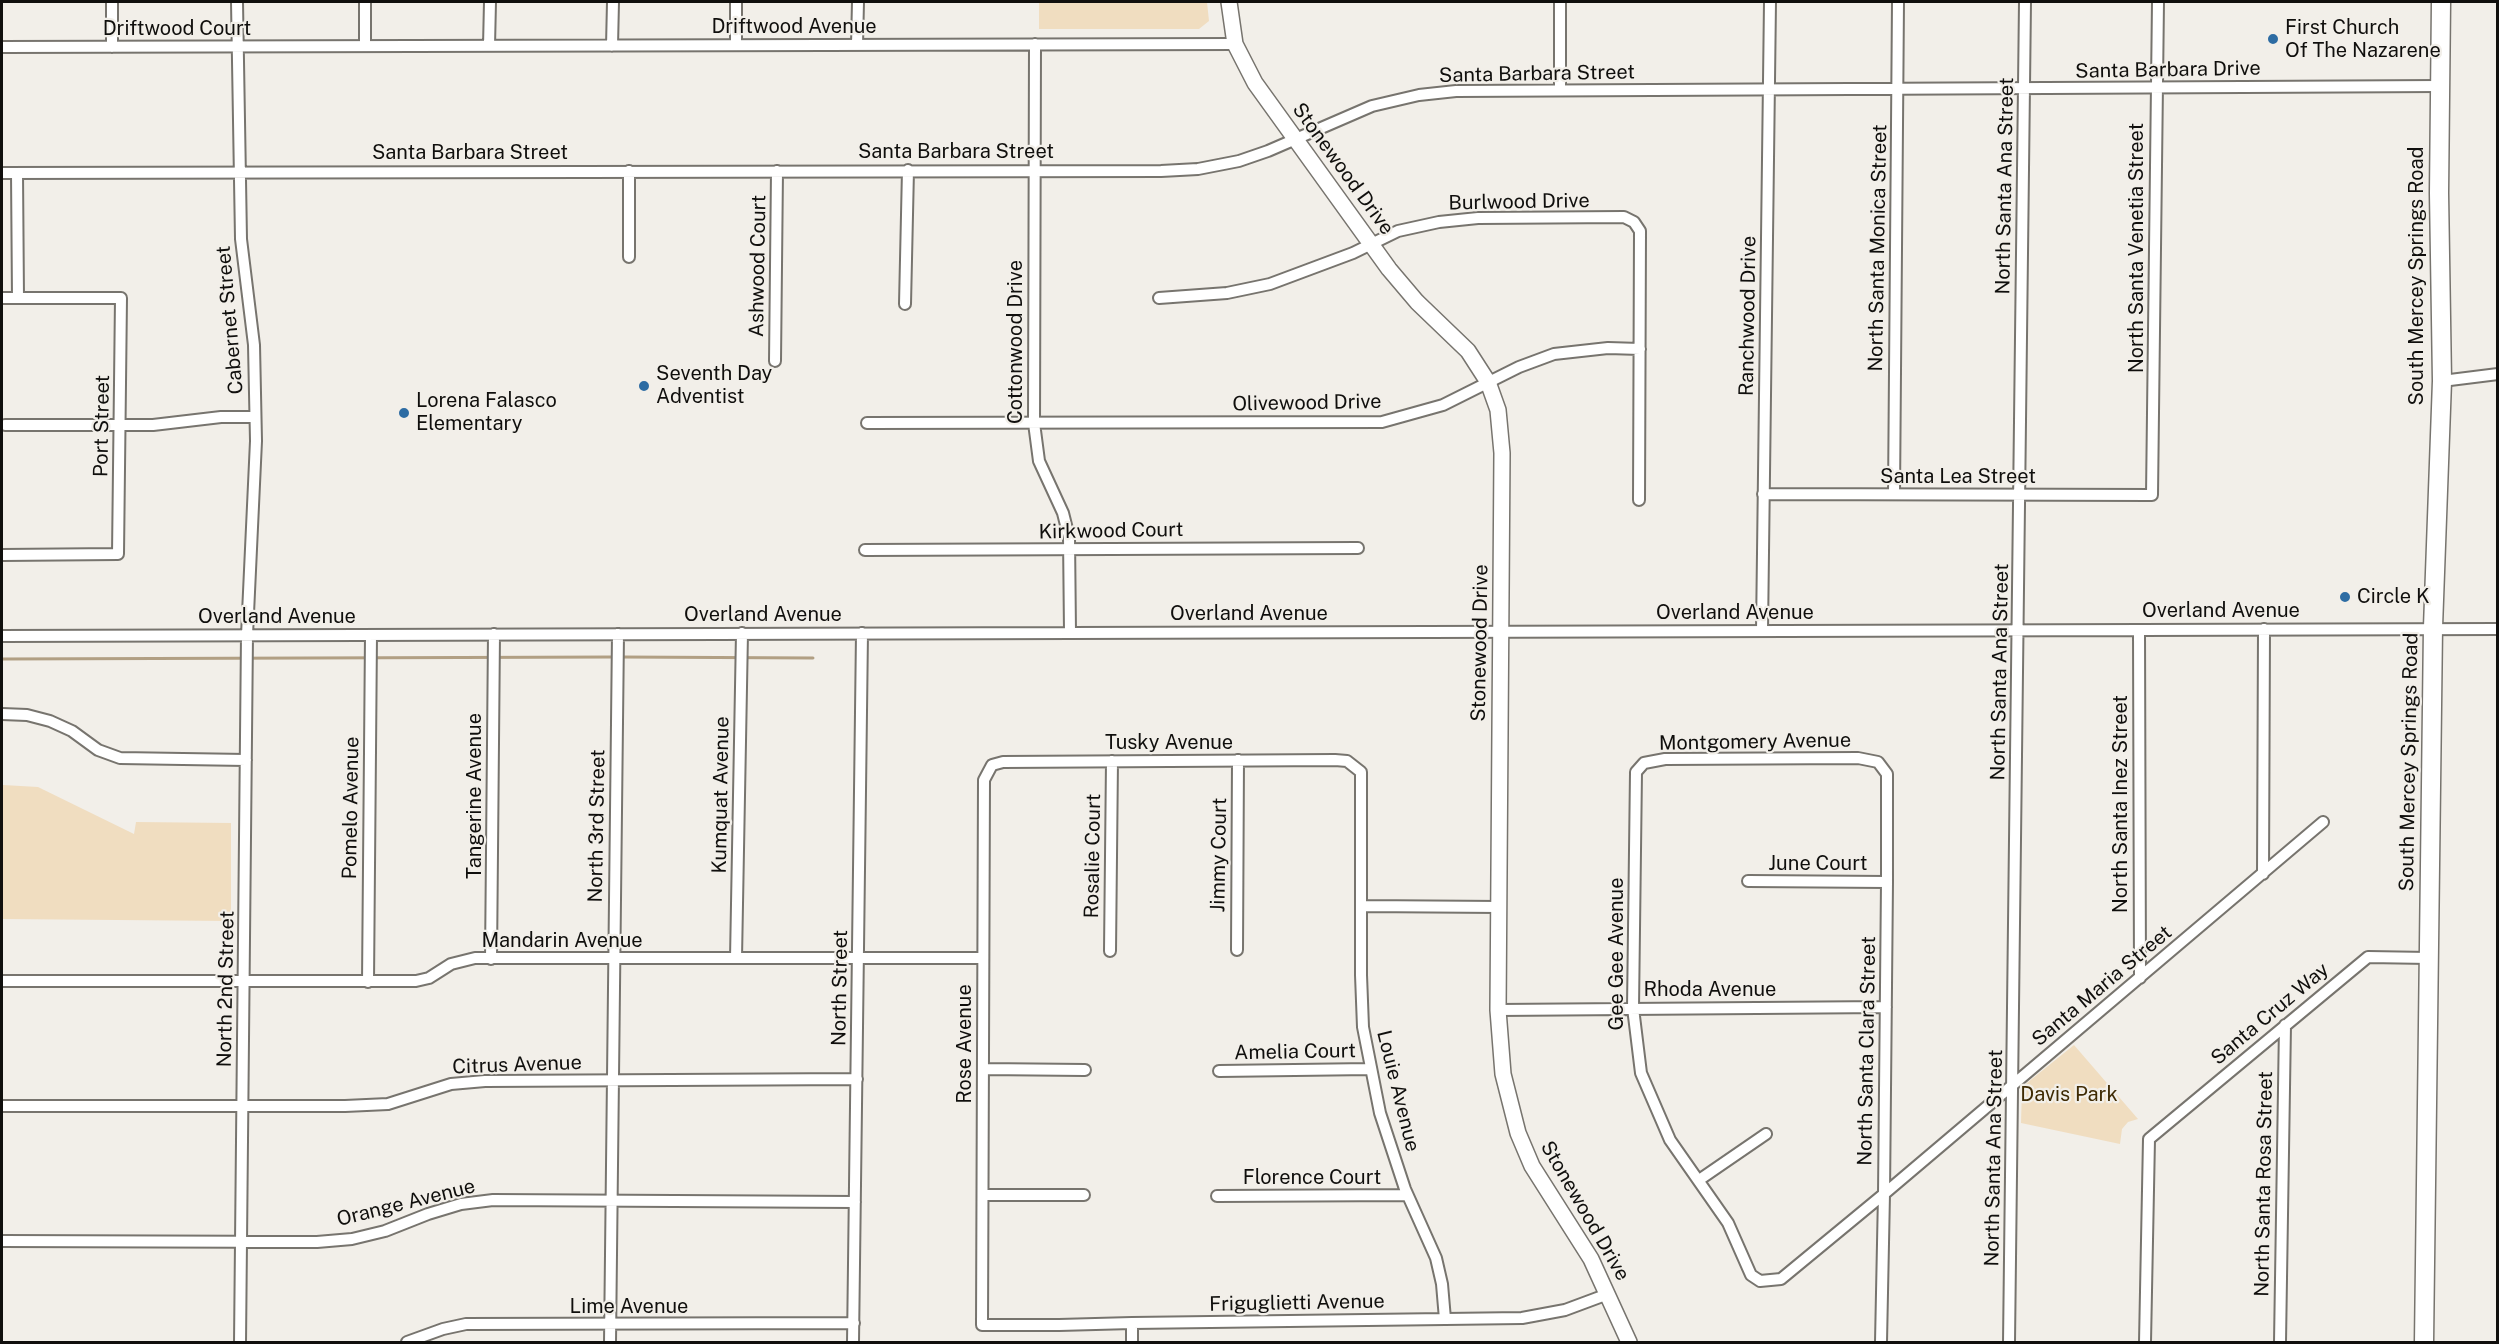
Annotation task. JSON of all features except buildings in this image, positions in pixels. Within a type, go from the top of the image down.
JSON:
[{"type":"main road","name":"South Mercey Springs Road","points":[[2424,1342],[2433,627],[2442,381],[2441,2]]},
{"type":"street","points":[[112,2],[112,47]]},
{"type":"street","name":"Cabernet Street","points":[[237,2],[238,172],[241,240],[254,345],[255,417],[251,585],[247,635]]},
{"type":"street","points":[[365,2],[365,46]]},
{"type":"street","points":[[489,46],[490,2]]},
{"type":"street","points":[[612,46],[613,2]]},
{"type":"street","points":[[736,2],[736,45]]},
{"type":"street","points":[[857,45],[858,2]]},
{"type":"street","name":"Stonewood Drive","points":[[1229,2],[1235,44],[1255,83],[1371,243],[1417,302],[1468,351],[1488,382],[1497,410],[1502,438],[1498,1010],[1503,1074],[1518,1133],[1532,1166],[1578,1236],[1608,1294],[1629,1342]]},
{"type":"street","points":[[1560,2],[1560,90]]},
{"type":"street","name":"Ranchwood Drive","points":[[1762,631],[1770,2]]},
{"type":"street","name":"North Santa Monica Street","points":[[1894,495],[1898,2]]},
{"type":"street","name":"North Santa Ana Street","points":[[2009,1342],[2025,2]]},
{"type":"street","name":"North Santa Venetia Street","points":[[2152,495],[2158,2]]},
{"type":"street","name":"Cottonwood Drive","points":[[1035,44],[1034,423],[1039,461],[1063,513],[1070,550],[1070,632]]},
{"type":"street","name":"Driftwood Avenue","points":[[353,46],[1235,44]]},
{"type":"street","name":"Driftwood Court","points":[[2,47],[353,46]]},
{"type":"street","name":"Santa Barbara Drive","points":[[1898,90],[2440,86]]},
{"type":"street","name":"Santa Barbara Street","points":[[2,173],[1161,171],[1198,169],[1258,155],[1360,110],[1419,95],[1492,90],[1898,90]]},
{"type":"street","points":[[905,304],[908,170]]},
{"type":"street","points":[[629,171],[629,257]]},
{"type":"street","name":"Ashwood Court","points":[[775,361],[777,171]]},
{"type":"street","points":[[2,298],[18,298],[17,173]]},
{"type":"street","name":"Burlwood Drive","points":[[1159,298],[1227,293],[1270,284],[1353,253],[1371,243],[1412,227],[1465,219],[1624,218],[1634,222],[1640,231],[1640,349]]},
{"type":"street","name":"Port Street","points":[[2,555],[118,554],[121,298],[18,298]]},
{"type":"street","name":"Olivewood Drive","points":[[867,423],[1382,422],[1433,409],[1488,382],[1554,354],[1608,348],[1640,349]]},
{"type":"street","points":[[1639,500],[1640,349]]},
{"type":"street","points":[[2442,381],[2498,374]]},
{"type":"street","points":[[5,425],[153,425],[255,417]]},
{"type":"street","name":"Santa Lea Street","points":[[1763,495],[2152,495]]},
{"type":"street","name":"Kirkwood Court","points":[[865,550],[1359,548]]},
{"type":"street","name":"Overland Avenue","points":[[2,636],[2139,630],[2433,627],[2498,629]]},
{"type":"street","points":[[2263,874],[2264,629]]},
{"type":"street","name":"North Santa Inez Street","points":[[2139,630],[2140,978]]},
{"type":"street","name":"Kumquat Avenue","points":[[736,958],[742,633]]},
{"type":"street","name":"North Street","points":[[853,1342],[862,633]]},
{"type":"street","name":"Pomelo Avenue","points":[[368,982],[371,634]]},
{"type":"street","name":"Tangerine Avenue","points":[[491,959],[494,634]]},
{"type":"street","name":"North 3rd Street","points":[[610,1342],[618,634]]},
{"type":"street","name":"North 2nd Street","points":[[240,1342],[247,635]]},
{"type":"street","points":[[2,714],[50,721],[72,732],[98,750],[120,758],[246,760]]},
{"type":"street","name":"Montgomery Avenue","points":[[1636,772],[1644,763],[1665,759],[1857,758],[1878,762]]},
{"type":"street","name":"Jimmy Court","points":[[1237,950],[1238,760]]},
{"type":"street","name":"Rosalie Court","points":[[1110,951],[1112,761]]},
{"type":"street","name":"Tusky Avenue","points":[[992,765],[1003,762],[1347,761]]},
{"type":"street","name":"Louie Avenue","points":[[1347,761],[1362,772],[1363,1017],[1370,1069],[1380,1113],[1407,1195],[1436,1258],[1442,1284],[1445,1319]]},
{"type":"street","name":"North Santa Clara Street","points":[[1878,762],[1887,774],[1888,784],[1881,1342]]},
{"type":"street","name":"Rose Avenue","points":[[982,1324],[984,780],[992,765]]},
{"type":"street","name":"Gee Gee Avenue","points":[[1636,772],[1633,1008],[1637,1056],[1654,1108],[1670,1140],[1734,1234],[1745,1266],[1751,1275],[1760,1281]]},
{"type":"street","name":"Santa Maria Street","points":[[1760,1281],[1781,1279],[2323,822]]},
{"type":"street","name":"June Court","points":[[1748,881],[1887,882]]},
{"type":"street","points":[[1362,906],[1500,907]]},
{"type":"street","name":"Santa Cruz Way","points":[[2145,1342],[2149,1139],[2368,957],[2429,958]]},
{"type":"street","name":"Mandarin Avenue","points":[[2,981],[416,981],[429,978],[451,964],[475,958],[983,958]]},
{"type":"street","name":"Rhoda Avenue","points":[[1498,1010],[1886,1007]]},
{"type":"street","name":"North Santa Rosa Street","points":[[2280,1342],[2284,1025]]},
{"type":"street","points":[[983,1069],[1085,1070]]},
{"type":"street","name":"Amelia Court","points":[[1219,1071],[1370,1069]]},
{"type":"street","name":"Citrus Avenue","points":[[2,1106],[388,1104],[451,1084],[485,1081],[857,1079]]},
{"type":"street","points":[[1699,1180],[1766,1134]]},
{"type":"street","points":[[982,1195],[1084,1195]]},
{"type":"street","name":"Florence Court","points":[[1217,1196],[1407,1195]]},
{"type":"street","name":"Orange Avenue","points":[[2,1241],[317,1242],[352,1239],[385,1231],[461,1204],[494,1200],[855,1202]]},
{"type":"street","name":"Friguglietti Avenue","points":[[982,1324],[1532,1317],[1565,1310],[1608,1294]]},
{"type":"street","name":"Lime Avenue","points":[[407,1342],[443,1329],[466,1324],[854,1323]]},
{"type":"street","points":[[1132,1323],[1132,1342]]},
{"type":"green space","points":[[1039,2],[1207,2],[1209,21],[1199,29],[1039,29]]},
{"type":"green space","points":[[3,785],[38,787],[134,834],[136,822],[231,823],[231,921],[2,919]]},
{"type":"green space","name":"Davis Park","points":[[2074,1045],[2138,1119],[2128,1122],[2122,1129],[2120,1144],[2021,1123],[2022,1087]]},
{"type":"waterway","points":[[2,659],[614,657]]},
{"type":"waterway","points":[[621,657],[813,658]]},
{"type":"place","name":"First Church Of The Nazarene","points":[[2273,39]]},
{"type":"place","name":"Seventh Day Adventist","points":[[644,386]]},
{"type":"place","name":"Lorena Falasco Elementary","points":[[404,413]]},
{"type":"place","name":"Circle K","points":[[2345,597]]}]
